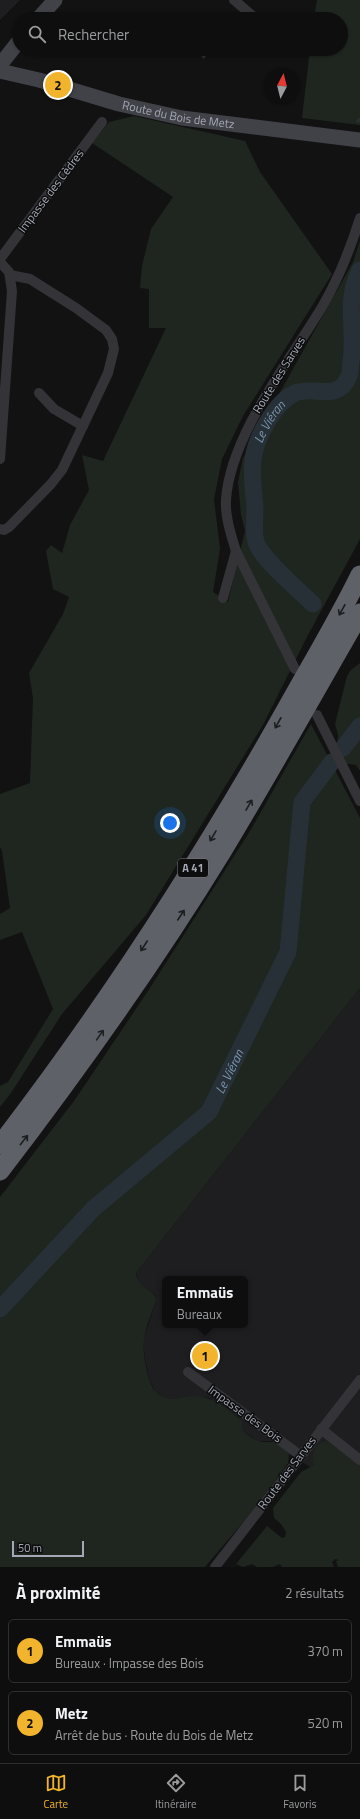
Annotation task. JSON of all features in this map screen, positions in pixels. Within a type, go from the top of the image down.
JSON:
[{"type":"highway","name":"A 41","points":[[0,1145],[43,1089],[140,950],[209,843],[360,575]]},
{"type":"highway","name":"A 41","points":[[0,1171],[56,1098],[156,954],[223,850],[360,613]]},
{"type":"main road","points":[[44,12],[55,0]]},
{"type":"main road","points":[[2,70],[12,53]]},
{"type":"main road","name":"Route du Bois de Metz","points":[[2,70],[119,104],[182,118],[360,140]]},
{"type":"street","points":[[234,0],[248,12]]},
{"type":"street","name":"Impasse des Cèdres","points":[[0,259],[102,122]]},
{"type":"street","name":"Route des Sarves","points":[[295,669],[236,551],[231,535],[226,502],[228,481],[236,457],[252,420],[322,306],[348,256],[360,218]]},
{"type":"street","points":[[0,262],[10,275],[12,291],[0,459]]},
{"type":"street","points":[[3,529],[57,477],[111,366],[114,349],[110,335],[101,326],[62,298],[30,279],[10,275]]},
{"type":"street","points":[[39,393],[54,409],[83,426]]},
{"type":"street","points":[[223,598],[236,551]]},
{"type":"street","points":[[318,715],[360,801]]},
{"type":"street","name":"Impasse des Bois","points":[[188,1372],[302,1456]]},
{"type":"street","name":"Route des Sarves","points":[[215,1567],[360,1380]]},
{"type":"street","points":[[321,1429],[360,1460]]},
{"type":"shaded area","points":[[0,0],[20,0],[0,20]]},
{"type":"shaded area","points":[[317,0],[360,0],[360,125],[302,118],[309,56],[348,56],[348,12],[315,12]]},
{"type":"shaded area","points":[[134,116],[245,141],[260,172],[332,274],[243,416],[222,459],[214,499],[220,549],[213,592],[228,602],[245,531],[241,515],[238,482],[243,458],[353,262],[360,241],[360,539],[308,635],[263,725],[146,915],[62,1014],[11,1093],[0,1107],[0,1086],[8,1082],[53,1009],[22,932],[0,940],[0,914],[10,908],[2,851],[0,847],[0,794],[30,783],[33,698],[29,673],[63,614],[69,597],[53,589],[46,551],[51,545],[62,553],[70,525],[89,490],[82,455],[103,461],[166,328],[149,328],[149,289],[140,288],[142,266],[151,229],[173,197],[92,143],[109,122]]},
{"type":"shaded area","points":[[360,663],[360,771],[356,765],[342,763],[337,751],[338,735],[335,724],[347,676],[351,670]]},
{"type":"shaded area","points":[[311,724],[360,818],[360,988],[136,1273],[139,1281],[157,1299],[148,1324],[144,1345],[148,1375],[156,1392],[170,1399],[199,1396],[218,1403],[242,1421],[242,1429],[249,1436],[258,1441],[278,1443],[285,1448],[289,1454],[288,1463],[251,1513],[205,1567],[0,1567],[0,1197],[74,1101],[148,991],[250,831]]},
{"type":"shaded area","points":[[360,988],[360,1469],[315,1470],[289,1454],[282,1445],[274,1441],[256,1441],[242,1429],[242,1421],[210,1398],[188,1396],[176,1400],[166,1398],[155,1392],[149,1378],[143,1341],[157,1299],[155,1295],[139,1282],[136,1273]]},
{"type":"shaded area","points":[[329,1441],[358,1461],[360,1466],[360,1567],[338,1567],[336,1561],[339,1560],[335,1559],[332,1562],[334,1567],[282,1567],[280,1564],[273,1567],[257,1567],[252,1564],[243,1567],[236,1564],[267,1526],[282,1538],[285,1537],[286,1532],[281,1524],[274,1518],[273,1508],[301,1472],[314,1465],[313,1452],[315,1448],[320,1443]]},
{"type":"waterway","name":"Le Viéran","points":[[313,604],[281,574],[259,549],[254,530],[255,509],[252,466],[255,451],[262,432],[267,422],[280,404],[295,393],[303,391],[325,392],[339,389],[349,376],[352,349],[351,304],[355,281],[360,270]]},
{"type":"waterway","name":"Le Viéran","points":[[343,748],[360,726]]},
{"type":"waterway","name":"Le Viéran","points":[[0,1309],[93,1209],[209,1112],[288,952],[302,802],[332,762]]},
{"type":"place","name":"Metz","points":[[58,85]]},
{"type":"place","name":"Emmaüs","points":[[205,1356]]}]
